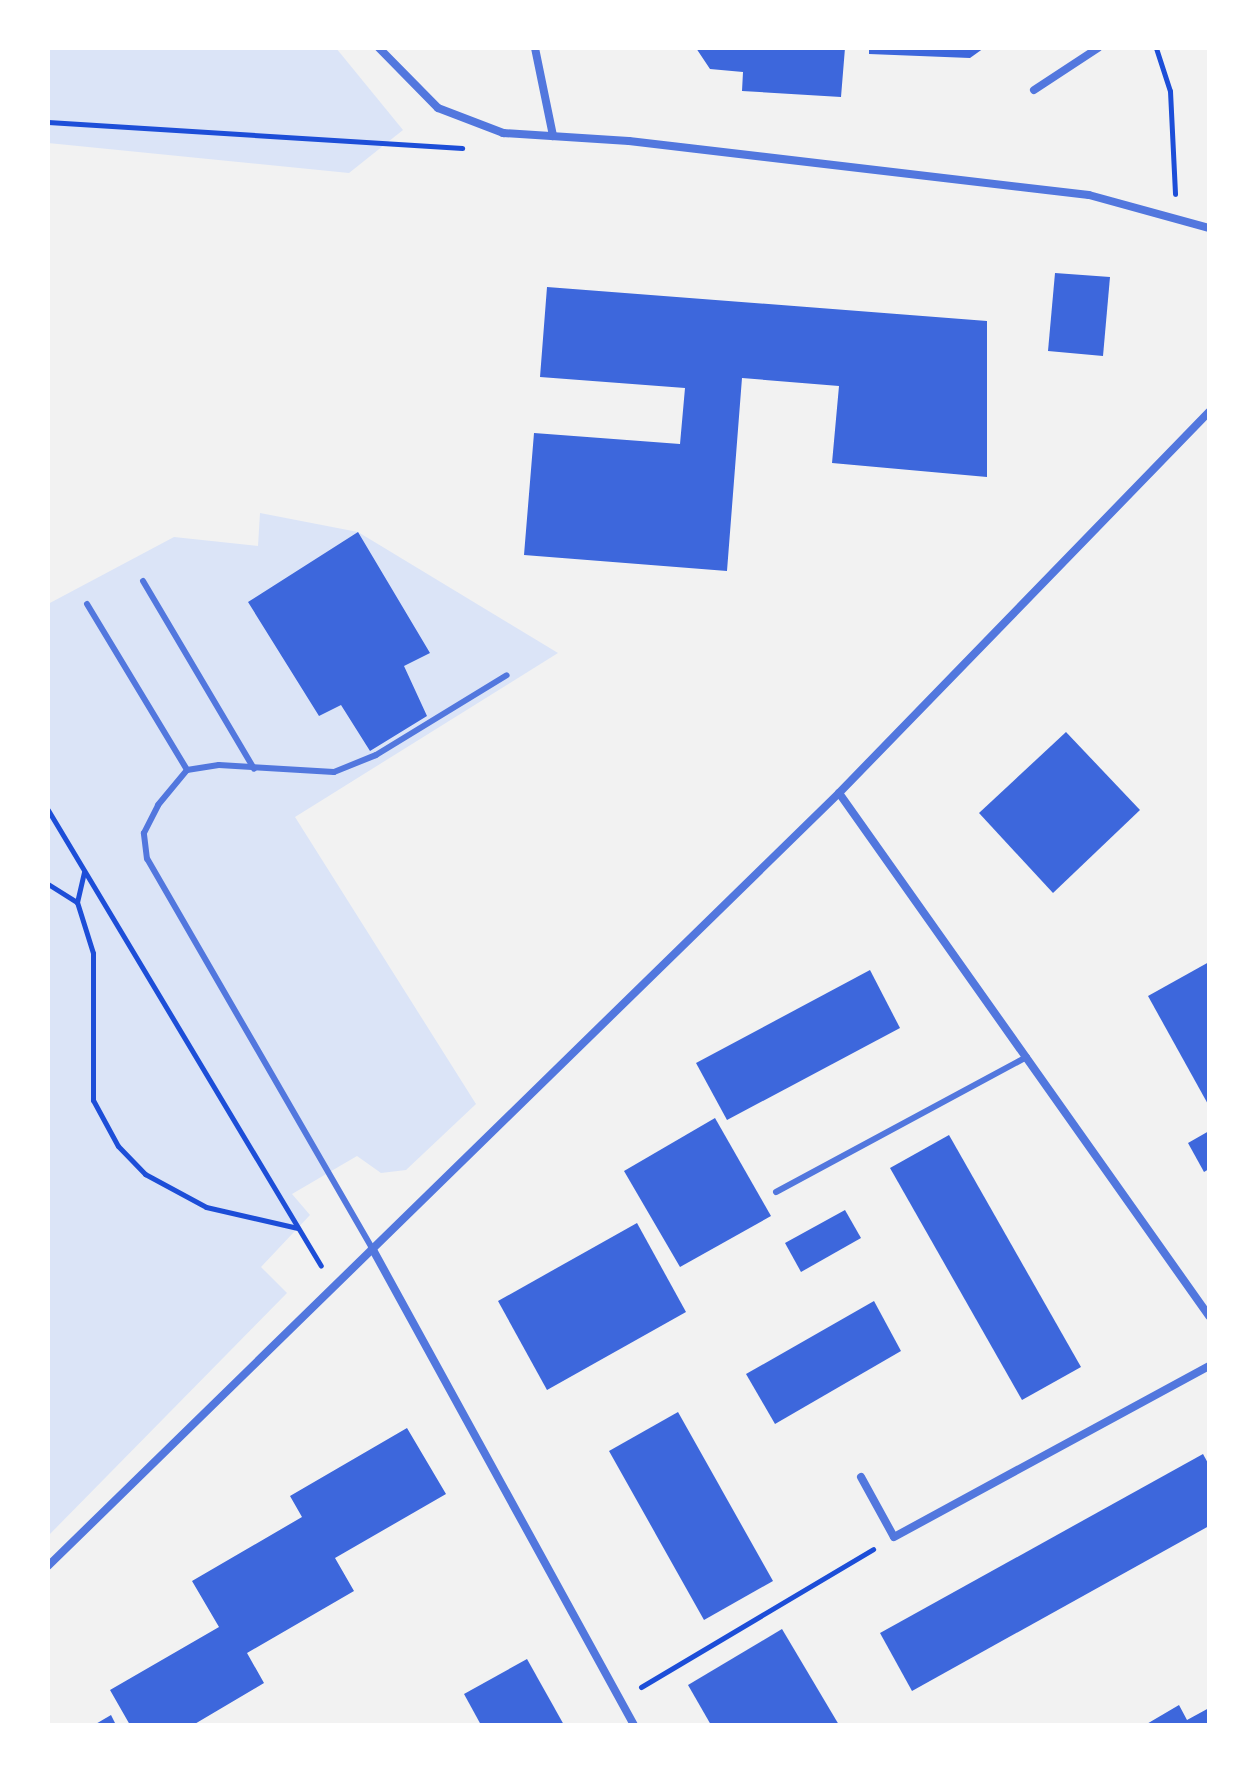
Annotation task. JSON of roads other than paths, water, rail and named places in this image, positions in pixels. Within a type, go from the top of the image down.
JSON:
[{"type":"street","points":[[381,51],[393,48]]},
{"type":"street","points":[[535,48],[553,136]]},
{"type":"street","points":[[1034,90],[1098,48]]},
{"type":"street","points":[[381,51],[438,108],[503,133],[1089,195],[1209,228]]},
{"type":"street","points":[[48,1566],[839,793],[1209,412]]},
{"type":"street","points":[[839,793],[1209,1316]]},
{"type":"street","points":[[372,1248],[634,1725]]},
{"type":"street","points":[[861,1477],[894,1537],[1209,1366]]},
{"type":"lane","points":[[143,581],[254,769]]},
{"type":"lane","points":[[87,604],[187,770]]},
{"type":"lane","points":[[372,1248],[147,859],[144,833],[158,805],[187,770],[202,765],[334,772],[351,767],[507,675]]},
{"type":"lane","points":[[776,1192],[1027,1057]]}]
